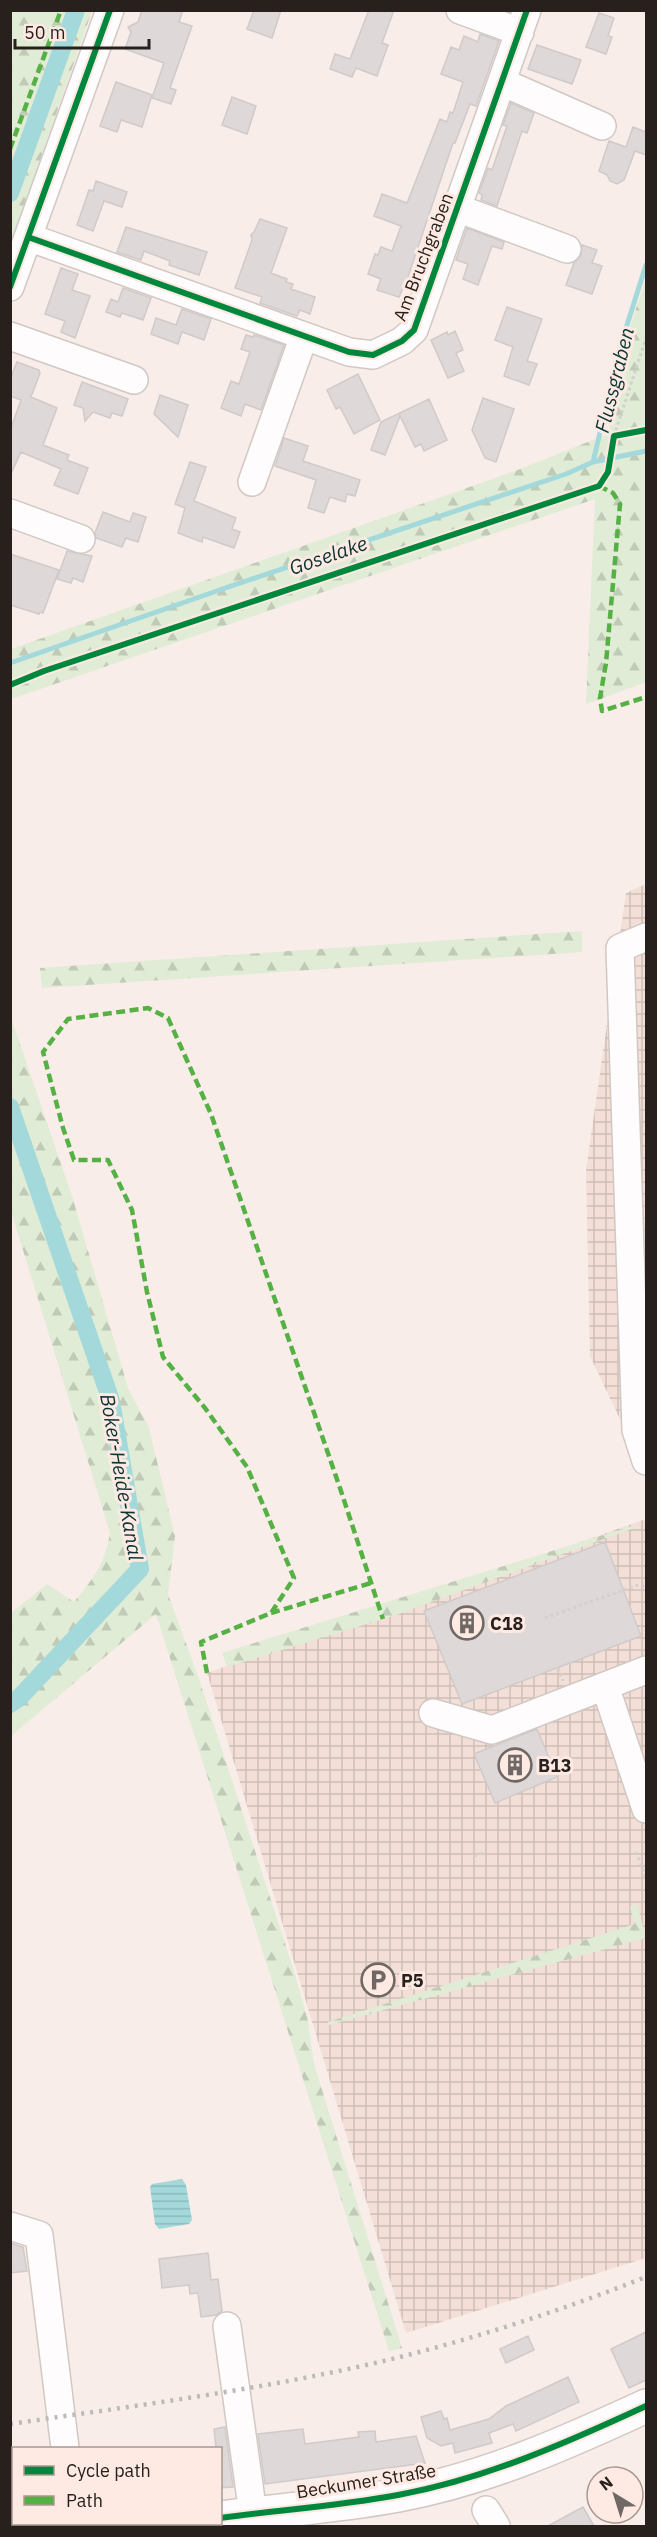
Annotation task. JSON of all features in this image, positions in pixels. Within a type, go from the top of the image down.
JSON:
[{"type":"main road","name":"Beckumer Straße","points":[[222,2518],[397,2495],[460,2480],[509,2465],[646,2406]]},
{"type":"street","points":[[10,287],[110,10]]},
{"type":"street","points":[[460,10],[524,21]]},
{"type":"street","name":"Am Bruchgraben","points":[[28,237],[349,352],[373,355],[402,341],[414,330],[524,21]]},
{"type":"street","points":[[502,82],[602,126]]},
{"type":"street","points":[[458,208],[567,249]]},
{"type":"street","points":[[10,336],[134,380]]},
{"type":"street","points":[[252,482],[304,336]]},
{"type":"street","points":[[10,513],[81,538]]},
{"type":"street","points":[[646,938],[620,948],[636,1430],[646,1461]]},
{"type":"street","points":[[434,1713],[492,1730],[646,1670]]},
{"type":"street","points":[[605,1686],[646,1809]]},
{"type":"street","points":[[10,2226],[39,2235],[65,2447]]},
{"type":"street","points":[[227,2326],[253,2514]]},
{"type":"path","points":[[614,436],[646,338]]},
{"type":"path","points":[[545,1618],[638,1585],[646,1587]]},
{"type":"path","points":[[636,1852],[646,1878]]},
{"type":"path","points":[[474,1856],[483,1853]]},
{"type":"shaded area","points":[[646,884],[646,1474],[590,1356],[586,1170],[626,893]]},
{"type":"shaded area","name":"P5","points":[[646,1519],[646,2258],[406,2333],[207,1673]]},
{"type":"green space","points":[[10,11],[92,11],[11,244]]},
{"type":"green space","points":[[646,278],[646,682],[586,704],[595,499],[11,699],[11,649],[515,471],[608,434],[631,324]]},
{"type":"green space","points":[[582,931],[582,952],[42,988],[40,968]]},
{"type":"green space","points":[[11,1018],[72,1196],[128,1388],[149,1428],[175,1536],[168,1594],[198,1676],[294,1971],[308,2021],[314,2064],[402,2348],[389,2351],[156,1614],[11,1736],[11,1613],[47,1584],[74,1602],[98,1570],[110,1533],[11,1211]]},
{"type":"green space","points":[[636,1525],[637,1527],[396,1615],[227,1667],[222,1653]]},
{"type":"green space","points":[[637,1904],[646,1938],[329,2025],[328,2022],[635,1924],[630,1907]]},
{"type":"water","points":[[182,2179],[186,2185],[192,2220],[189,2224],[159,2229],[155,2224],[150,2187],[152,2184]]},
{"type":"building","points":[[142,10],[183,10],[179,22],[192,26],[170,88],[176,90],[171,104],[152,98],[164,63],[125,49],[131,32],[128,27],[138,22]]},
{"type":"building","points":[[254,10],[281,10],[272,38],[247,29]]},
{"type":"building","points":[[369,10],[394,10],[382,43],[388,45],[377,76],[356,68],[352,77],[330,69],[335,54],[350,59]]},
{"type":"building","points":[[599,13],[614,18],[608,36],[612,37],[606,54],[586,47]]},
{"type":"building","points":[[480,34],[499,41],[476,106],[470,104],[455,143],[453,143],[408,277],[399,297],[377,290],[381,279],[368,274],[375,254],[378,255],[381,247],[392,251],[401,226],[374,216],[382,194],[407,203],[440,119],[447,122],[450,112],[453,113],[463,82],[441,74],[451,47],[459,50],[464,36],[478,42]]},
{"type":"building","points":[[537,45],[581,60],[572,84],[528,69]]},
{"type":"building","points":[[116,82],[152,95],[142,127],[121,120],[117,132],[100,126]]},
{"type":"building","points":[[232,97],[256,106],[247,134],[222,125]]},
{"type":"building","points":[[511,103],[534,113],[527,133],[522,131],[497,206],[481,200],[482,195],[479,193],[488,168],[492,170],[507,126],[503,125]]},
{"type":"building","points":[[633,127],[646,132],[646,155],[635,151],[624,180],[617,184],[599,171],[609,141],[626,147]]},
{"type":"building","points":[[96,181],[127,192],[122,207],[104,201],[93,231],[77,225],[89,190],[93,191]]},
{"type":"building","points":[[260,219],[287,228],[271,273],[287,279],[286,282],[293,284],[291,289],[315,297],[310,314],[300,310],[297,316],[260,303],[262,297],[235,288],[252,240],[251,235]]},
{"type":"building","points":[[126,227],[207,252],[199,275],[169,265],[170,261],[144,251],[141,260],[117,252]]},
{"type":"building","points":[[467,228],[504,242],[502,249],[492,246],[478,285],[463,279],[468,264],[456,260]]},
{"type":"building","points":[[582,245],[597,250],[592,263],[602,266],[592,294],[566,285],[574,263],[581,255]]},
{"type":"building","points":[[61,268],[78,274],[72,290],[90,296],[75,338],[61,332],[65,321],[45,314]]},
{"type":"building","points":[[123,288],[151,298],[143,320],[122,313],[120,317],[106,312],[111,299],[118,302]]},
{"type":"building","points":[[507,307],[542,319],[527,361],[537,364],[529,385],[504,376],[513,347],[495,340]]},
{"type":"building","points":[[182,309],[211,319],[204,340],[182,332],[178,344],[151,334],[156,318],[176,325]]},
{"type":"building","points":[[455,331],[463,350],[456,353],[464,371],[448,378],[431,340],[447,332],[448,335]]},
{"type":"building","points":[[246,335],[253,337],[254,335],[284,345],[261,410],[245,404],[241,416],[221,408],[231,381],[239,384],[250,352],[241,349]]},
{"type":"building","points":[[17,362],[39,370],[40,373],[31,397],[57,408],[43,445],[69,455],[67,460],[88,468],[78,494],[54,485],[61,469],[21,452],[10,476],[10,431],[21,400],[10,396],[10,379]]},
{"type":"building","points":[[358,374],[380,420],[354,434],[340,407],[336,409],[327,390]]},
{"type":"building","points":[[82,382],[128,399],[122,416],[112,413],[110,418],[93,412],[85,421],[83,408],[74,405]]},
{"type":"building","points":[[160,395],[188,405],[178,437],[154,414]]},
{"type":"building","points":[[483,398],[514,409],[496,462],[485,458],[472,430]]},
{"type":"building","points":[[429,399],[447,440],[424,451],[421,444],[415,447],[400,416],[385,455],[371,450],[381,422]]},
{"type":"building","points":[[284,438],[308,446],[303,461],[360,480],[355,496],[347,494],[345,502],[330,497],[324,513],[308,508],[316,480],[275,466]]},
{"type":"building","points":[[190,462],[206,467],[194,501],[236,518],[232,529],[240,532],[234,548],[203,537],[202,542],[178,533],[185,508],[175,504]]},
{"type":"building","points":[[103,512],[130,522],[133,513],[146,517],[138,542],[126,538],[122,547],[96,538],[95,533]]},
{"type":"building","points":[[67,551],[92,556],[83,582],[73,578],[71,583],[57,579]]},
{"type":"building","points":[[10,554],[59,570],[43,613],[39,614],[10,605]]},
{"type":"building","name":"C18","points":[[605,1542],[641,1636],[462,1704],[424,1611]]},
{"type":"building","name":"B13","points":[[537,1729],[557,1777],[495,1803],[474,1754]]},
{"type":"building","points":[[10,2243],[23,2247],[27,2271],[10,2273]]},
{"type":"building","points":[[208,2253],[211,2280],[218,2279],[222,2311],[216,2315],[201,2317],[198,2293],[190,2294],[189,2285],[162,2288],[159,2259]]},
{"type":"building","points":[[646,2332],[646,2380],[629,2388],[611,2349]]},
{"type":"building","points":[[528,2336],[534,2350],[506,2363],[500,2349]]},
{"type":"building","points":[[568,2377],[579,2402],[516,2431],[513,2424],[489,2433],[492,2443],[455,2453],[453,2443],[441,2446],[427,2438],[421,2417],[441,2411],[444,2419],[447,2418],[450,2430],[489,2419],[506,2406]]},
{"type":"building","points":[[225,2427],[233,2487],[222,2488],[222,2447],[216,2447],[214,2429]]},
{"type":"building","points":[[303,2429],[305,2444],[359,2437],[358,2432],[375,2431],[376,2442],[416,2436],[425,2463],[265,2484],[258,2434]]},
{"type":"building","points":[[583,2507],[585,2525],[594,2526],[548,2526]]},
{"type":"waterway","name":"Boker-Heide-Kanal","points":[[10,193],[76,10]]},
{"type":"waterway","name":"Flussgraben","points":[[593,462],[621,344],[646,265]]},
{"type":"waterway","name":"Goselake","points":[[10,663],[566,474],[593,462],[646,451]]},
{"type":"waterway","name":"Boker-Heide-Kanal","points":[[10,1107],[111,1401],[140,1569],[19,1698],[10,1704]]},
{"type":"railway","points":[[10,2424],[300,2379],[396,2358],[522,2322],[646,2277]]},
{"type":"marked path","points":[[10,149],[61,10]]},
{"type":"marked path","points":[[599,486],[613,493],[620,504],[606,663],[600,698],[602,711],[646,697]]},
{"type":"marked path","points":[[207,1673],[201,1642],[271,1613],[294,1578],[247,1467],[205,1408],[163,1357],[147,1292],[132,1210],[108,1160],[74,1160],[43,1052],[68,1019],[148,1008],[168,1018],[211,1114],[383,1619]]},
{"type":"marked path","points":[[271,1613],[371,1583]]},
{"type":"cycle path","points":[[10,287],[110,10]]},
{"type":"cycle path","points":[[28,237],[349,352],[373,355],[402,341],[414,330],[527,10]]},
{"type":"cycle path","points":[[10,685],[44,671],[599,486],[608,472],[614,436],[646,430]]},
{"type":"cycle path","points":[[222,2518],[354,2502],[398,2495],[462,2480],[525,2458],[646,2406]]},
{"type":"place","name":"C18","points":[[467,1623]]},
{"type":"place","name":"B13","points":[[515,1765]]},
{"type":"place","name":"P5","points":[[378,1980]]}]
